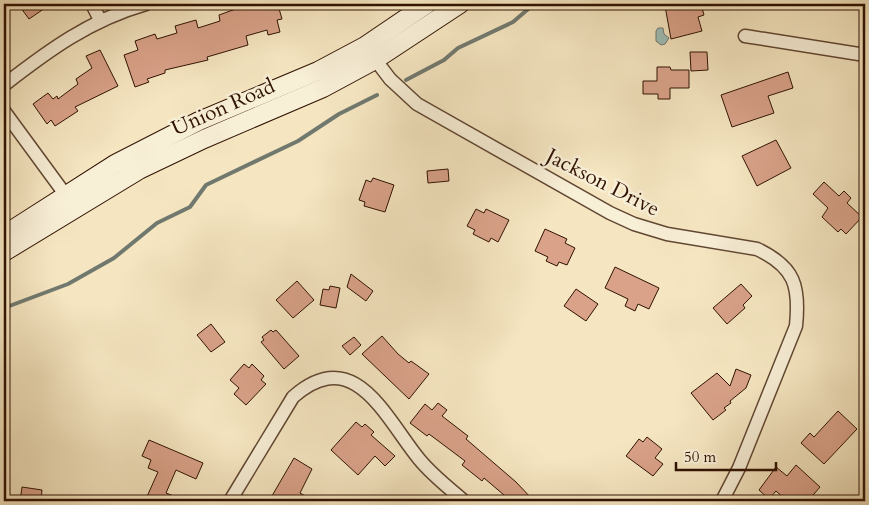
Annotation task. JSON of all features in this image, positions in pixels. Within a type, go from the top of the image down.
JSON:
[{"type":"main road","name":"Union Road","points":[[370,53],[427,4]]},
{"type":"main road","name":"Union Road","points":[[4,252],[115,164],[199,121],[318,71],[370,53],[460,4]]},
{"type":"main road","name":"Union Road","points":[[4,235],[70,201]]},
{"type":"street","points":[[92,4],[100,20]]},
{"type":"street","points":[[4,85],[44,54],[100,20],[146,4]]},
{"type":"street","points":[[745,36],[865,55]]},
{"type":"street","name":"Jackson Drive","points":[[370,53],[396,85],[417,104],[610,213],[650,231],[757,249],[771,256],[792,276],[799,304],[796,326],[740,468],[722,501]]},
{"type":"street","points":[[4,111],[70,201]]},
{"type":"street","points":[[230,501],[293,397],[308,384],[326,379],[343,379],[360,385],[375,401],[420,461],[464,501]]},
{"type":"water","points":[[658,28],[663,28],[664,34],[669,38],[665,44],[661,45],[656,41],[656,31]]},
{"type":"building","points":[[18,4],[51,4],[29,19]]},
{"type":"building","points":[[243,4],[270,4],[271,7],[278,5],[282,19],[277,20],[280,32],[268,35],[267,30],[246,36],[248,45],[207,57],[208,60],[165,70],[165,73],[147,79],[149,82],[135,87],[124,55],[138,50],[135,41],[155,34],[157,39],[177,33],[175,26],[196,20],[198,28],[220,21],[219,15],[244,6]]},
{"type":"building","points":[[676,4],[678,8],[701,4],[704,15],[698,17],[702,31],[671,39],[665,6]]},
{"type":"building","points":[[100,50],[118,86],[75,107],[78,111],[55,126],[51,120],[47,124],[33,104],[48,93],[53,99],[57,96],[58,99],[78,84],[76,79],[92,68],[86,56]]},
{"type":"building","points":[[690,52],[707,52],[708,70],[691,71]]},
{"type":"building","points":[[657,67],[670,67],[671,70],[689,70],[689,88],[670,88],[670,99],[658,99],[658,94],[643,94],[643,81],[657,81]]},
{"type":"building","points":[[788,72],[793,88],[768,96],[774,113],[732,127],[721,95]]},
{"type":"building","points":[[776,140],[791,168],[757,186],[742,156]]},
{"type":"building","points":[[448,169],[449,181],[428,183],[427,171]]},
{"type":"building","points":[[373,178],[394,185],[385,212],[364,206],[365,202],[359,200],[366,180],[371,182]]},
{"type":"building","points":[[824,182],[839,196],[844,191],[851,198],[847,203],[862,217],[846,234],[841,229],[838,232],[822,217],[828,208],[813,194]]},
{"type":"building","points":[[476,209],[484,213],[486,209],[509,220],[498,242],[491,238],[489,242],[473,234],[475,230],[467,226]]},
{"type":"building","points":[[545,229],[567,239],[565,243],[575,248],[567,265],[559,262],[557,266],[546,261],[548,257],[535,251]]},
{"type":"building","points":[[615,267],[659,288],[649,309],[638,304],[635,311],[625,306],[628,299],[605,288]]},
{"type":"building","points":[[351,274],[373,291],[366,301],[347,287]]},
{"type":"building","points":[[297,281],[314,300],[293,318],[276,300]]},
{"type":"building","points":[[741,284],[752,296],[743,305],[745,308],[727,324],[713,308]]},
{"type":"building","points":[[330,286],[340,288],[336,308],[320,305],[323,289],[329,290]]},
{"type":"building","points":[[576,289],[598,304],[586,321],[564,306]]},
{"type":"building","points":[[211,324],[225,342],[211,352],[197,335]]},
{"type":"building","points":[[271,330],[273,332],[276,330],[299,356],[284,369],[261,342],[264,340],[262,337]]},
{"type":"building","points":[[382,336],[409,363],[411,361],[429,374],[409,399],[362,354]]},
{"type":"building","points":[[354,337],[361,345],[350,355],[342,346]]},
{"type":"building","points":[[244,364],[249,368],[252,364],[264,376],[261,380],[266,384],[246,405],[234,394],[239,388],[230,380]]},
{"type":"building","points":[[736,369],[751,375],[746,388],[730,401],[731,403],[724,408],[726,410],[713,420],[691,393],[717,373],[730,386]]},
{"type":"building","points":[[438,403],[447,410],[442,416],[468,436],[466,439],[516,482],[534,501],[511,501],[484,478],[482,481],[462,465],[465,461],[429,434],[427,436],[410,423],[425,404],[432,410]]},
{"type":"building","points":[[838,411],[857,429],[824,464],[801,443],[810,433],[814,437]]},
{"type":"building","points":[[356,422],[362,427],[365,424],[374,432],[371,435],[395,456],[385,466],[375,456],[358,475],[331,450]]},
{"type":"building","points":[[647,437],[662,449],[655,458],[663,464],[653,476],[626,456],[639,439],[643,442]]},
{"type":"building","points":[[149,440],[203,463],[196,479],[176,470],[166,493],[186,501],[145,501],[158,472],[148,468],[151,460],[142,456]]},
{"type":"building","points":[[294,458],[312,469],[300,493],[314,501],[269,501]]},
{"type":"building","points":[[796,465],[820,487],[808,501],[787,501],[776,491],[769,499],[759,490],[776,467],[787,476]]},
{"type":"building","points":[[22,487],[42,490],[41,501],[20,501]]},
{"type":"waterway","points":[[406,80],[444,60],[458,48],[513,22],[534,4]]},
{"type":"waterway","points":[[4,308],[68,284],[114,258],[157,223],[190,207],[206,185],[298,141],[339,114],[377,95]]}]
